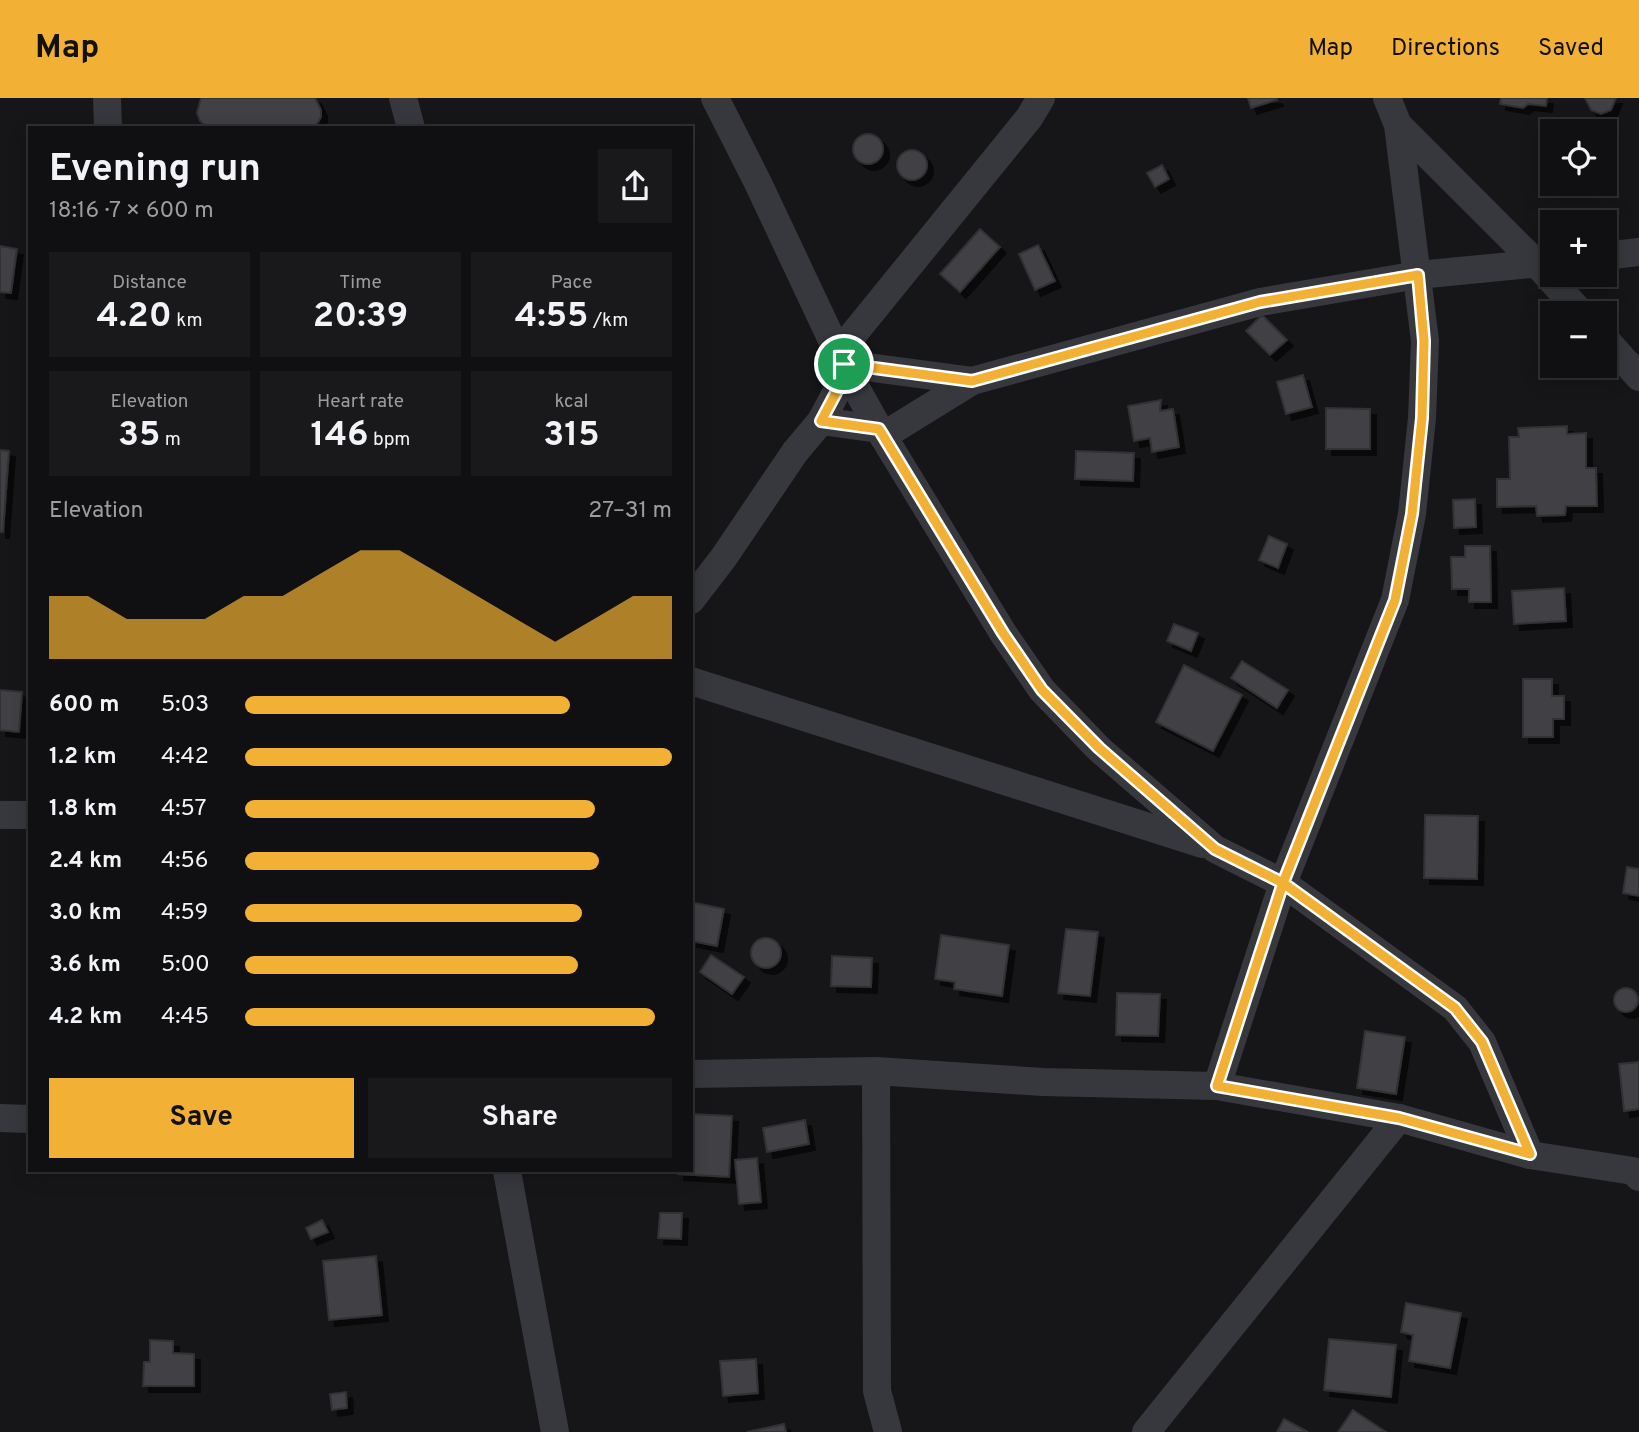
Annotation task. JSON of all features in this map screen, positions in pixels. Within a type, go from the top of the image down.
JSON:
[{"type":"street","points":[[107,98],[108,126]]},
{"type":"street","points":[[403,98],[410,126]]},
{"type":"street","points":[[715,98],[843,363],[881,433],[1003,633],[1042,690],[1099,748],[1215,849]]},
{"type":"street","points":[[693,597],[724,557],[795,452],[821,421],[843,363],[1029,118],[1041,98]]},
{"type":"street","points":[[1217,1086],[1283,883],[1395,600],[1412,514],[1422,418],[1424,341],[1398,125],[1387,98]]},
{"type":"street","points":[[1398,125],[1540,259]]},
{"type":"street","points":[[1617,255],[1639,252]]},
{"type":"street","points":[[821,421],[881,433],[972,381],[1260,302],[1418,275],[1540,263]]},
{"type":"street","points":[[1617,352],[1639,377]]},
{"type":"street","points":[[843,363],[972,381]]},
{"type":"street","points":[[693,682],[1215,849],[1283,883],[1455,1008],[1482,1042],[1530,1154]]},
{"type":"street","points":[[0,815],[28,815]]},
{"type":"street","points":[[876,1071],[877,1391],[888,1432]]},
{"type":"street","points":[[693,1074],[876,1071],[1043,1082],[1217,1086],[1399,1118],[1530,1154],[1637,1173]]},
{"type":"street","points":[[0,1118],[28,1119]]},
{"type":"street","points":[[1146,1432],[1399,1118]]},
{"type":"street","points":[[507,1172],[555,1432]]},
{"type":"building","points":[[201,98],[315,98],[321,110],[321,117],[316,126],[206,126],[197,113]]},
{"type":"building","points":[[1248,98],[1276,98],[1277,100],[1251,108]]},
{"type":"building","points":[[1501,98],[1547,98],[1546,106],[1528,104],[1523,108],[1500,104]]},
{"type":"building","points":[[1585,98],[1616,98],[1611,110],[1601,114],[1591,110]]},
{"type":"building","points":[[868,134],[874,135],[882,143],[882,155],[874,163],[868,164],[862,163],[854,155],[853,149],[854,143],[862,135]]},
{"type":"building","points":[[912,150],[923,154],[927,165],[923,176],[912,180],[901,176],[897,165],[901,154]]},
{"type":"building","points":[[1162,165],[1169,179],[1155,187],[1147,173]]},
{"type":"building","points":[[980,229],[1000,247],[960,292],[940,274]]},
{"type":"building","points":[[1038,245],[1055,281],[1035,290],[1019,254]]},
{"type":"building","points":[[0,246],[17,249],[11,293],[0,292]]},
{"type":"building","points":[[1262,315],[1287,340],[1270,355],[1246,331]]},
{"type":"building","points":[[1303,375],[1312,407],[1286,414],[1277,382]]},
{"type":"building","points":[[1161,400],[1160,411],[1173,409],[1179,447],[1152,452],[1150,438],[1134,441],[1128,406]]},
{"type":"building","points":[[1326,408],[1370,409],[1370,449],[1326,449]]},
{"type":"building","points":[[1567,426],[1567,434],[1586,433],[1586,468],[1596,468],[1597,506],[1566,506],[1565,515],[1537,516],[1536,506],[1497,507],[1497,479],[1510,479],[1509,437],[1519,437],[1518,428]]},
{"type":"building","points":[[0,450],[9,451],[3,532],[0,532]]},
{"type":"building","points":[[1076,451],[1134,453],[1133,481],[1075,479]]},
{"type":"building","points":[[1475,499],[1476,527],[1454,528],[1453,500]]},
{"type":"building","points":[[1269,536],[1287,544],[1278,568],[1259,560]]},
{"type":"building","points":[[1465,546],[1490,546],[1491,602],[1469,602],[1469,589],[1452,589],[1451,557],[1465,557]]},
{"type":"building","points":[[1564,588],[1566,621],[1514,624],[1512,591]]},
{"type":"building","points":[[1174,624],[1198,633],[1191,651],[1167,641]]},
{"type":"building","points":[[1242,661],[1288,690],[1277,708],[1231,678]]},
{"type":"building","points":[[1184,665],[1242,695],[1213,751],[1156,722]]},
{"type":"building","points":[[1523,679],[1552,679],[1552,696],[1564,696],[1564,719],[1553,719],[1553,737],[1523,737]]},
{"type":"building","points":[[0,690],[22,692],[19,732],[0,730]]},
{"type":"building","points":[[1425,815],[1478,816],[1477,879],[1424,878]]},
{"type":"building","points":[[1627,867],[1639,869],[1639,896],[1623,893]]},
{"type":"building","points":[[693,902],[724,909],[717,946],[693,941]]},
{"type":"building","points":[[1066,929],[1098,932],[1090,996],[1058,993]]},
{"type":"building","points":[[941,935],[1009,945],[1002,996],[954,989],[955,982],[935,979]]},
{"type":"building","points":[[766,938],[777,942],[781,953],[777,964],[766,968],[755,964],[751,953],[755,942]]},
{"type":"building","points":[[711,955],[744,977],[732,994],[700,972]]},
{"type":"building","points":[[832,956],[872,958],[871,987],[831,986]]},
{"type":"building","points":[[1626,988],[1637,995],[1638,1000],[1631,1011],[1626,1012],[1615,1005],[1614,1000],[1621,989]]},
{"type":"building","points":[[1117,993],[1160,994],[1158,1036],[1116,1035]]},
{"type":"building","points":[[1365,1031],[1405,1037],[1396,1094],[1357,1088]]},
{"type":"building","points":[[1639,1062],[1639,1109],[1624,1111],[1619,1064]]},
{"type":"building","points":[[693,1114],[732,1116],[729,1177],[678,1174],[693,1172]]},
{"type":"building","points":[[805,1120],[809,1144],[767,1152],[763,1128]]},
{"type":"building","points":[[757,1158],[761,1202],[739,1204],[735,1160]]},
{"type":"building","points":[[660,1213],[682,1213],[681,1239],[658,1238]]},
{"type":"building","points":[[322,1220],[328,1232],[311,1239],[306,1228]]},
{"type":"building","points":[[376,1256],[382,1315],[329,1320],[323,1261]]},
{"type":"building","points":[[1406,1303],[1461,1313],[1450,1368],[1409,1361],[1413,1335],[1401,1332]]},
{"type":"building","points":[[1329,1339],[1396,1345],[1391,1397],[1324,1390]]},
{"type":"building","points":[[150,1340],[173,1341],[173,1353],[194,1354],[194,1386],[143,1386],[144,1362],[150,1362]]},
{"type":"building","points":[[756,1359],[758,1393],[723,1396],[720,1361]]},
{"type":"building","points":[[346,1392],[347,1408],[332,1410],[330,1394]]},
{"type":"building","points":[[1353,1410],[1386,1432],[1338,1432]]},
{"type":"building","points":[[1284,1419],[1308,1432],[1277,1432]]},
{"type":"building","points":[[784,1424],[786,1432],[747,1432]]},
{"type":"route","points":[[844,364],[847,372],[821,421],[879,429],[1003,633],[1042,690],[1099,748],[1215,849],[1283,883],[1455,1008],[1482,1042],[1530,1154],[1399,1118],[1217,1086],[1283,883],[1395,600],[1412,514],[1422,418],[1424,341],[1418,275],[1260,302],[972,381],[844,364]]}]
